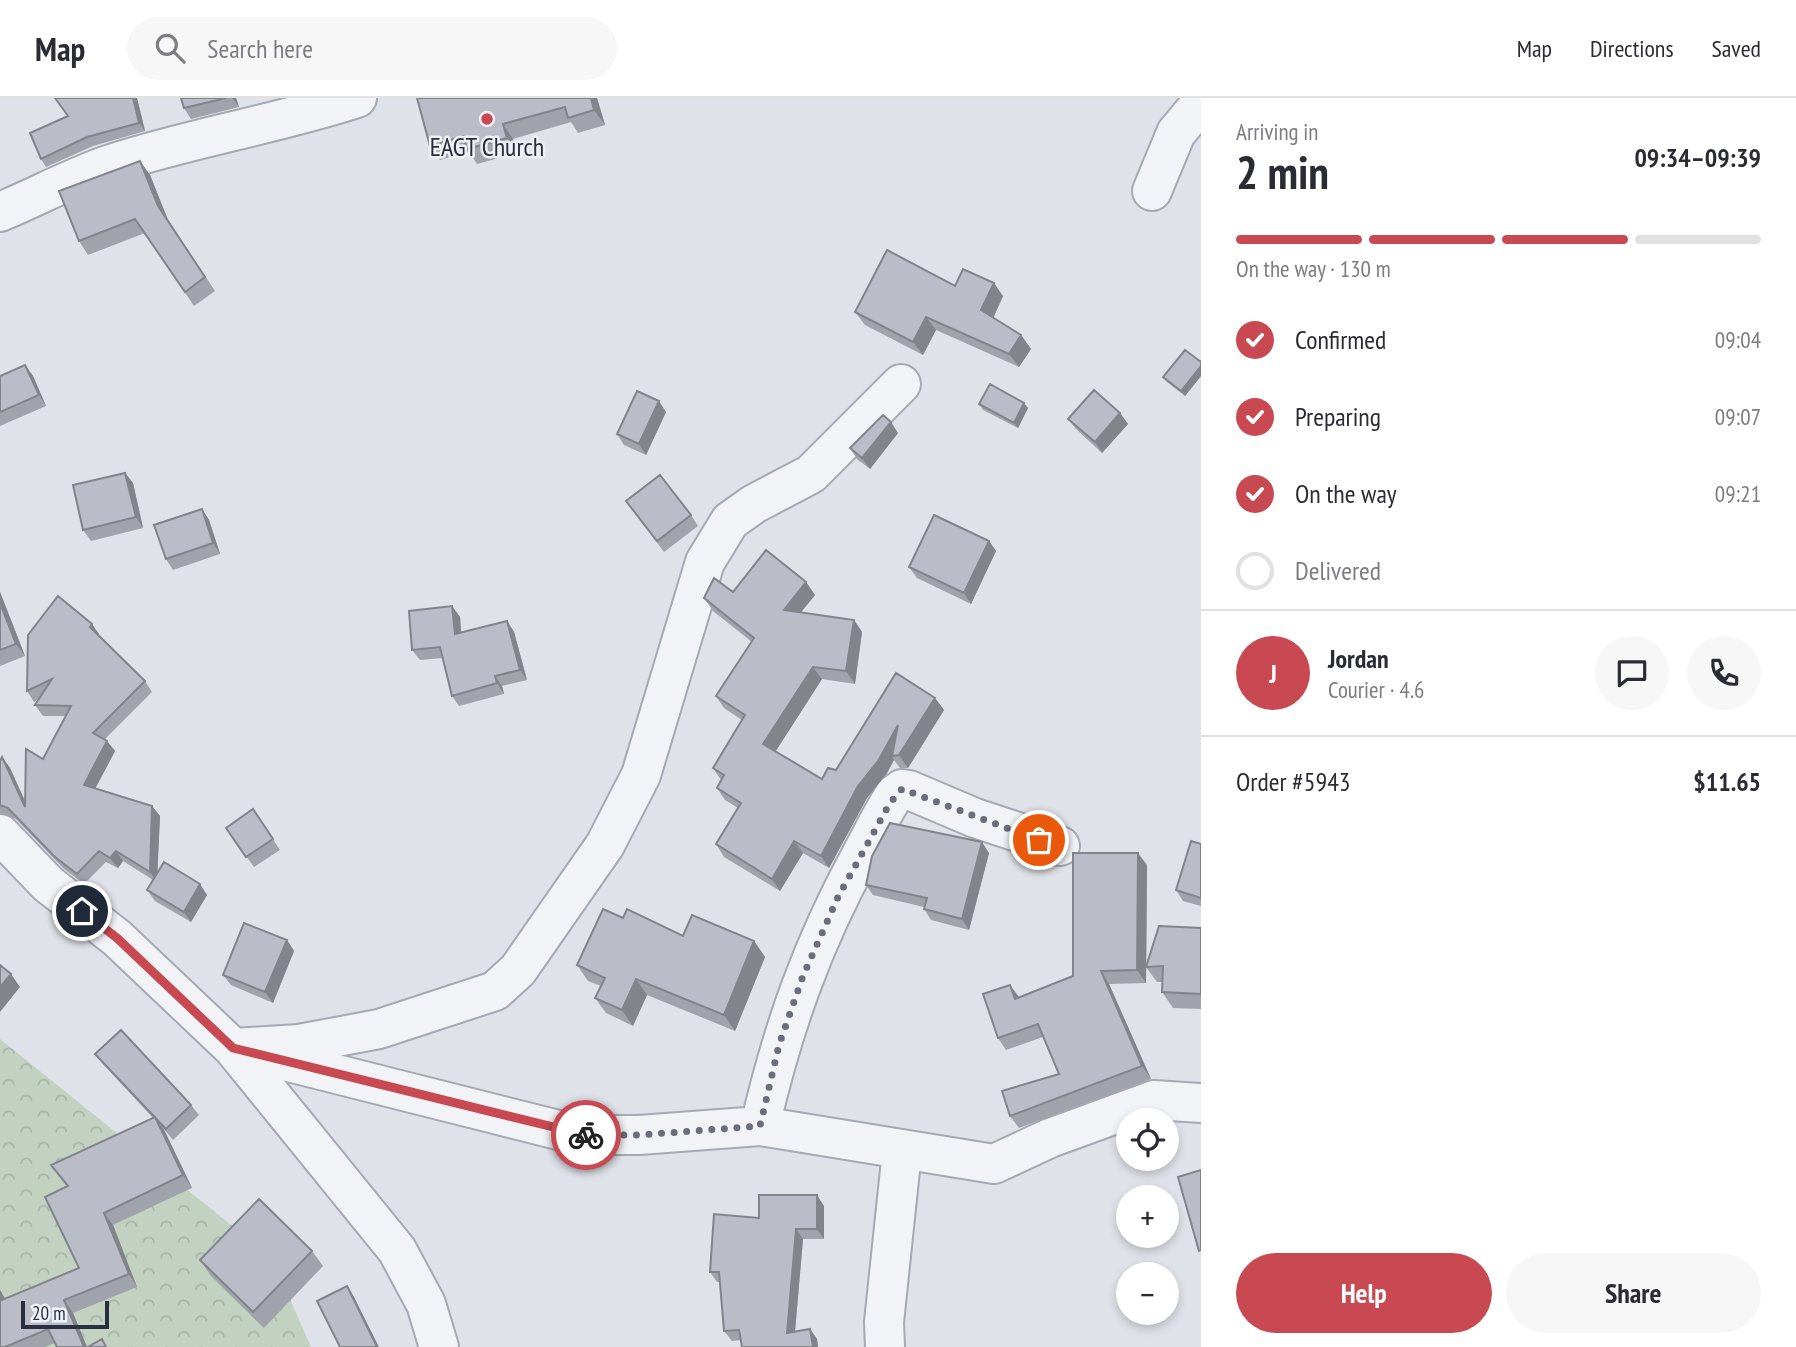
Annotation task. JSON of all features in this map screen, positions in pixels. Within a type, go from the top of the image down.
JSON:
[{"type":"street","points":[[0,212],[107,166],[182,144],[290,120],[357,98]]},
{"type":"street","points":[[1152,191],[1176,133],[1201,103]]},
{"type":"street","points":[[233,1048],[299,1044],[379,1029],[495,991],[518,970],[605,845],[626,808],[641,775],[705,562],[716,542],[730,521],[754,503],[811,474],[901,384]]},
{"type":"street","points":[[760,1126],[779,1045],[803,976],[838,897],[895,794],[902,789],[909,790],[975,818],[1060,846]]},
{"type":"street","points":[[0,834],[48,884],[117,938],[233,1048],[397,1250],[426,1304],[439,1347]]},
{"type":"street","points":[[233,1048],[578,1135],[639,1135],[760,1126],[994,1164],[1050,1138],[1154,1100],[1201,1103]]},
{"type":"street","points":[[885,1347],[884,1322],[902,1151]]},
{"type":"green space","points":[[0,1039],[272,1258],[311,1347],[0,1347]]},
{"type":"building","points":[[55,98],[133,98],[139,123],[87,137],[41,159],[30,133],[68,116]]},
{"type":"building","points":[[181,98],[226,98],[184,108]]},
{"type":"building","points":[[417,98],[591,98],[594,110],[568,118],[565,107],[503,124],[507,138],[467,149],[463,136],[430,146]]},
{"type":"building","points":[[140,161],[158,206],[205,277],[185,292],[135,219],[79,241],[59,191]]},
{"type":"building","points":[[887,250],[955,286],[963,269],[994,283],[981,310],[1021,335],[1009,354],[926,317],[913,342],[855,312]]},
{"type":"building","points":[[1185,350],[1201,362],[1201,366],[1181,391],[1163,377]]},
{"type":"building","points":[[25,365],[39,395],[0,412],[0,376]]},
{"type":"building","points":[[990,384],[1024,403],[1014,423],[979,404]]},
{"type":"building","points":[[1094,390],[1120,413],[1095,442],[1068,419]]},
{"type":"building","points":[[637,391],[659,401],[639,444],[617,434]]},
{"type":"building","points":[[883,415],[891,422],[862,458],[850,448]]},
{"type":"building","points":[[125,473],[136,517],[83,530],[73,485]]},
{"type":"building","points":[[660,475],[691,515],[657,541],[626,501]]},
{"type":"building","points":[[202,509],[213,543],[166,559],[154,525]]},
{"type":"building","points":[[934,515],[989,541],[964,593],[909,567]]},
{"type":"building","points":[[766,550],[806,582],[784,610],[854,620],[846,671],[813,667],[763,744],[822,779],[828,768],[836,770],[896,673],[935,698],[899,755],[892,756],[898,725],[878,761],[858,786],[821,856],[794,841],[772,879],[716,844],[741,803],[717,788],[724,775],[713,768],[745,715],[716,696],[754,638],[704,598],[714,578],[733,592]]},
{"type":"building","points":[[58,596],[92,624],[90,627],[145,681],[93,733],[107,741],[84,785],[152,806],[150,872],[116,851],[110,858],[99,851],[77,874],[55,857],[8,808],[0,805],[2,757],[25,807],[26,749],[43,759],[71,706],[35,705],[52,679],[27,691],[28,635]]},
{"type":"building","points":[[0,603],[16,644],[0,650]]},
{"type":"building","points":[[452,606],[455,634],[507,621],[520,670],[495,676],[497,683],[452,696],[440,647],[412,650],[409,611]]},
{"type":"building","points":[[253,809],[273,839],[246,857],[226,828]]},
{"type":"building","points":[[890,823],[982,842],[962,919],[924,909],[927,898],[866,885],[872,856]]},
{"type":"building","points":[[1191,841],[1201,844],[1201,898],[1176,890]]},
{"type":"building","points":[[1073,853],[1138,853],[1137,970],[1101,971],[1142,1066],[1010,1116],[1002,1091],[1059,1074],[1038,1024],[998,1038],[983,994],[1010,985],[1015,999],[1073,976]]},
{"type":"building","points":[[164,862],[200,884],[184,912],[147,890]]},
{"type":"building","points":[[603,909],[623,918],[627,909],[683,936],[692,915],[754,941],[724,1015],[636,979],[622,1010],[595,998],[605,978],[577,965]]},
{"type":"building","points":[[244,923],[287,940],[265,992],[223,975]]},
{"type":"building","points":[[1159,926],[1201,928],[1201,994],[1162,992],[1163,966],[1146,967]]},
{"type":"building","points":[[0,965],[11,974],[0,987]]},
{"type":"building","points":[[121,1030],[191,1105],[166,1129],[95,1054]]},
{"type":"building","points":[[155,1117],[183,1175],[104,1213],[129,1274],[64,1300],[84,1347],[57,1347],[48,1329],[0,1347],[0,1295],[2,1300],[79,1268],[45,1197],[68,1186],[51,1165]]},
{"type":"building","points":[[1201,1170],[1201,1250],[1199,1251],[1178,1177]]},
{"type":"building","points":[[759,1195],[817,1195],[817,1229],[796,1229],[787,1333],[810,1329],[813,1347],[742,1347],[739,1330],[724,1331],[719,1272],[710,1272],[714,1214],[759,1218]]},
{"type":"building","points":[[259,1199],[312,1251],[253,1312],[200,1260]]},
{"type":"building","points":[[347,1286],[377,1347],[340,1347],[317,1301]]},
{"type":"building","points":[[102,1339],[106,1347],[88,1347]]},
{"type":"way so far","points":[[586,1135],[639,1135],[760,1126],[779,1045],[803,976],[838,897],[895,794],[902,789],[1039,840]]},
{"type":"place","name":"EAGT Church","points":[[487,119]]},
{"type":"route","points":[[82,911],[117,938],[233,1048],[586,1135]]}]
